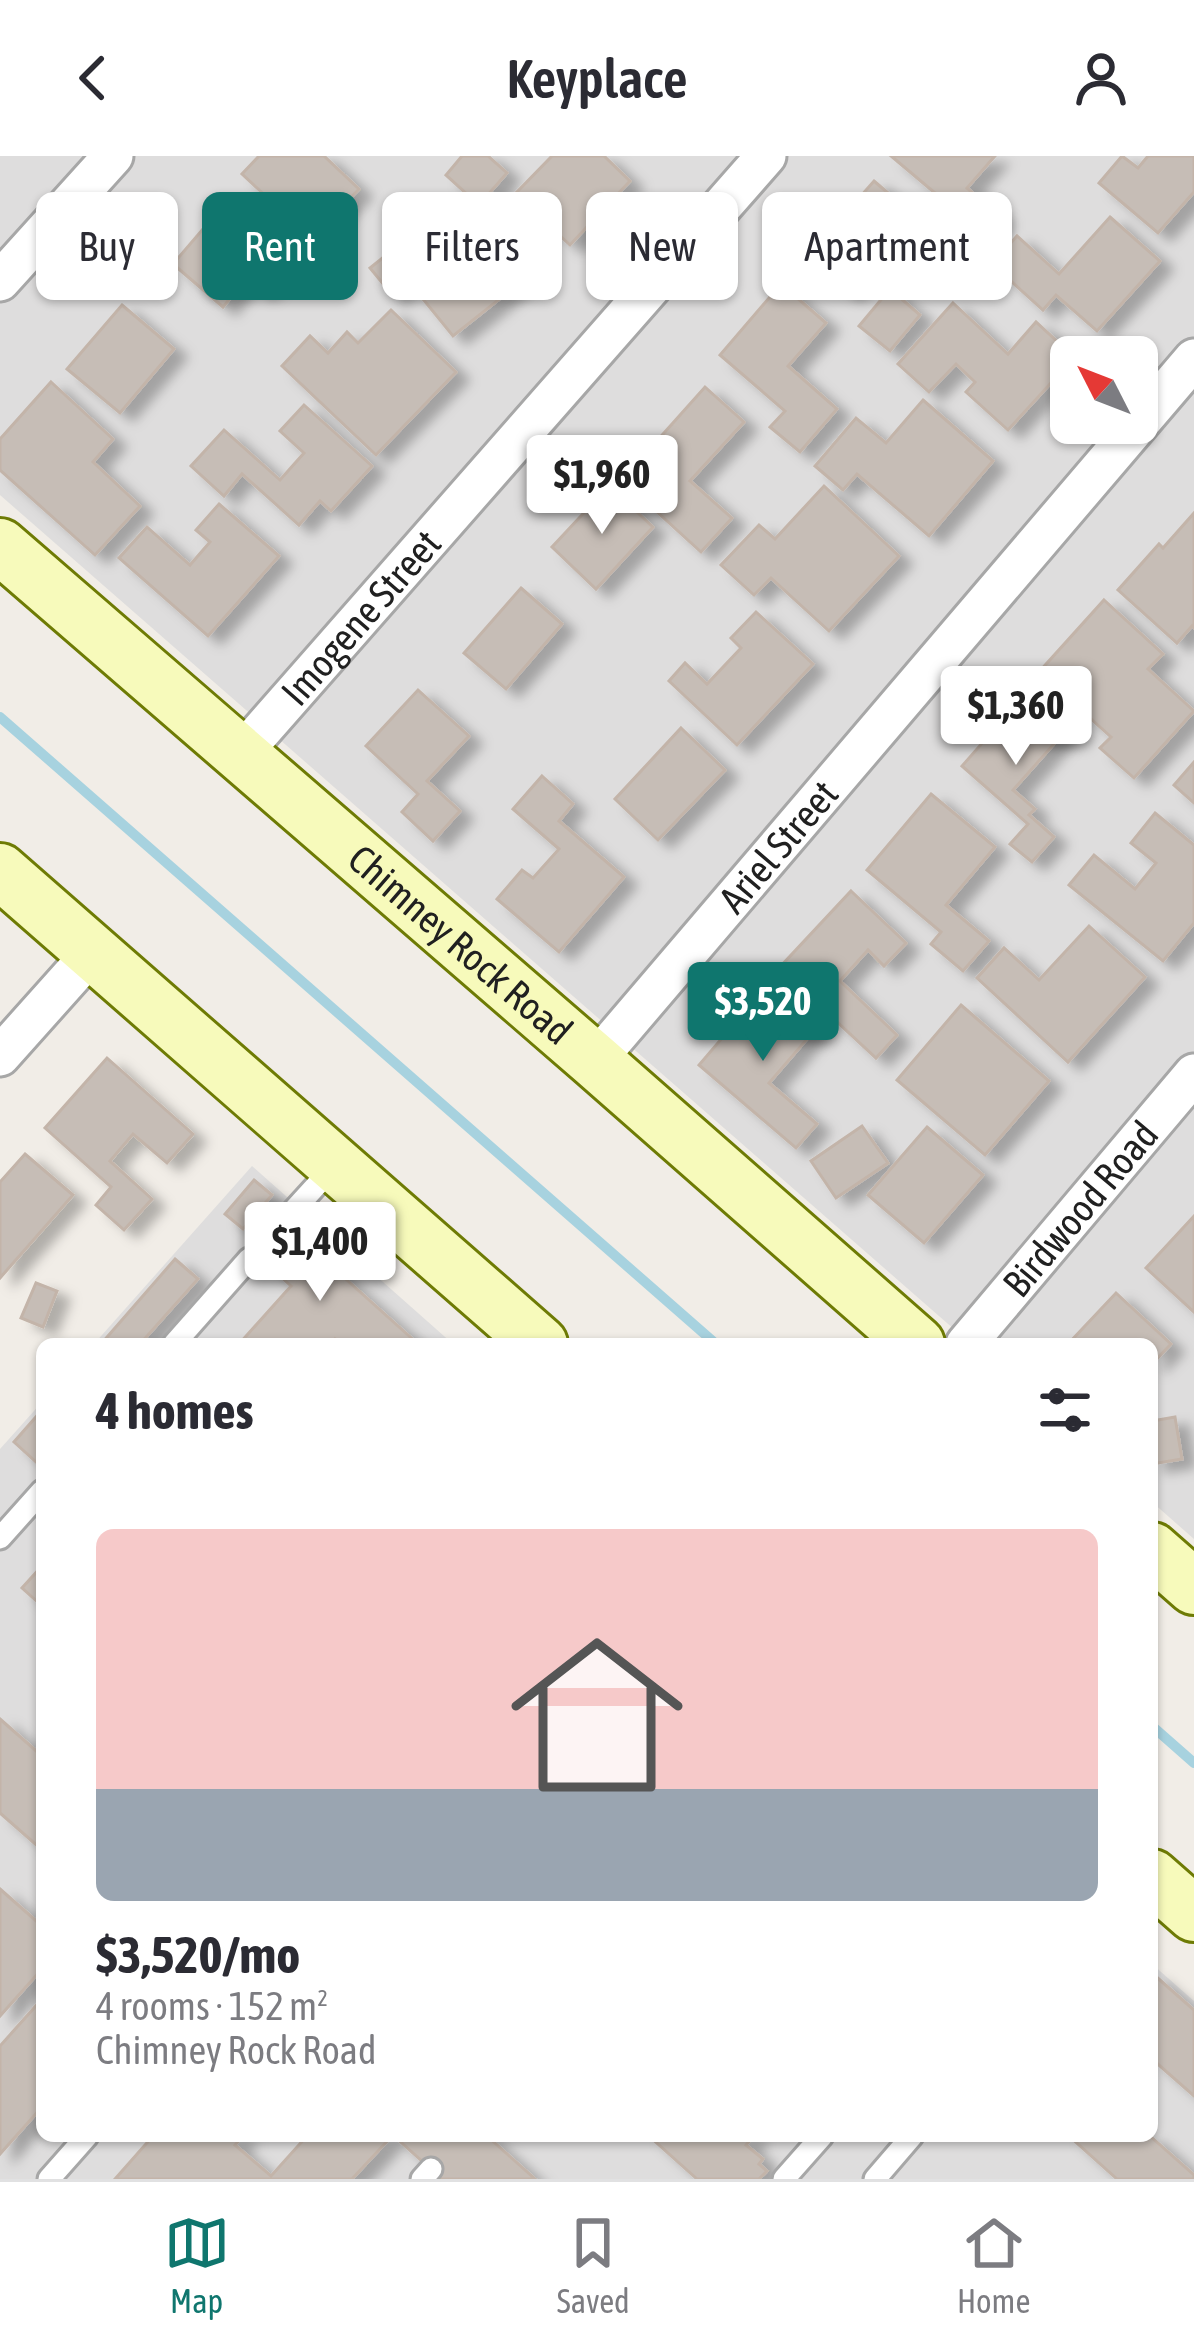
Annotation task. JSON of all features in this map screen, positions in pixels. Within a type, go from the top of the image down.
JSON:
[{"type":"main road","name":"Chimney Rock Road","points":[[0,546],[910,1338]]},
{"type":"main road","points":[[0,871],[534,1338]]},
{"type":"main road","points":[[1158,1555],[1194,1587]]},
{"type":"main road","points":[[1158,1882],[1194,1914]]},
{"type":"street","points":[[0,280],[113,156]]},
{"type":"street","name":"Imogene Street","points":[[240,754],[766,156]]},
{"type":"street","name":"Ariel Street","points":[[596,1060],[1194,359]]},
{"type":"street","points":[[0,1056],[92,953]]},
{"type":"street","name":"Birdwood Road","points":[[971,1338],[1194,1074]]},
{"type":"lane","points":[[283,1222],[334,1165]]},
{"type":"lane","points":[[179,1338],[250,1259]]},
{"type":"lane","points":[[0,1538],[36,1498]]},
{"type":"lane","points":[[49,2179],[82,2142]]},
{"type":"lane","points":[[784,2179],[817,2142]]},
{"type":"lane","points":[[875,2179],[907,2142]]},
{"type":"shaded area","points":[[0,156],[1194,156],[1194,1539],[1158,1507],[1158,1338],[964,1338],[0,495]]},
{"type":"shaded area","points":[[252,1166],[446,1338],[99,1338]]},
{"type":"shaded area","points":[[36,1409],[36,2142],[1158,2142],[1158,1969],[1194,2001],[1194,2179],[0,2179],[0,1449]]},
{"type":"building","points":[[259,156],[324,156],[359,189],[261,192],[242,174]]},
{"type":"building","points":[[462,156],[488,156],[507,173],[490,192],[465,192],[446,175]]},
{"type":"building","points":[[552,156],[604,156],[630,181],[620,192],[586,192],[586,228],[570,245],[562,238],[562,192],[517,192]]},
{"type":"building","points":[[891,156],[995,156],[967,188],[972,192],[934,192]]},
{"type":"building","points":[[1122,156],[1138,168],[1148,156],[1194,156],[1194,192],[1158,233],[1099,183]]},
{"type":"building","points":[[874,181],[887,192],[864,192]]},
{"type":"building","points":[[1110,217],[1160,261],[1097,331],[1056,295],[1043,310],[1012,282],[1012,242],[1017,236],[1059,274]]},
{"type":"building","points":[[202,230],[202,289],[178,268],[178,258]]},
{"type":"building","points":[[382,258],[382,283],[370,268]]},
{"type":"building","points":[[424,300],[498,300],[453,336]]},
{"type":"building","points":[[767,300],[799,300],[826,323],[788,366],[837,409],[800,452],[770,427],[785,411],[720,355]]},
{"type":"building","points":[[881,300],[903,300],[920,315],[890,351],[859,326]]},
{"type":"building","points":[[953,303],[1008,354],[1036,322],[1051,336],[1050,384],[1008,430],[966,392],[975,382],[956,364],[929,392],[898,364]]},
{"type":"building","points":[[122,305],[174,349],[120,413],[67,369]]},
{"type":"building","points":[[391,310],[456,372],[376,455],[282,366],[310,336],[328,353],[347,332],[358,343]]},
{"type":"building","points":[[51,382],[113,439],[93,462],[140,506],[95,555],[0,470],[0,439]]},
{"type":"building","points":[[705,387],[744,422],[690,481],[732,518],[701,552],[622,480]]},
{"type":"building","points":[[923,400],[993,461],[929,536],[857,474],[843,490],[815,466],[856,418],[886,443]]},
{"type":"building","points":[[304,405],[372,466],[331,511],[320,501],[299,525],[242,474],[224,496],[191,466],[224,430],[280,480],[304,453],[280,431]]},
{"type":"building","points":[[609,486],[653,527],[596,589],[552,547]]},
{"type":"building","points":[[824,486],[899,556],[829,631],[771,578],[754,595],[721,565],[759,525],[775,539]]},
{"type":"building","points":[[219,504],[279,556],[208,636],[119,558],[147,527],[190,565],[210,542],[196,530]]},
{"type":"building","points":[[1194,513],[1194,628],[1177,643],[1118,590]]},
{"type":"building","points":[[521,588],[562,624],[506,689],[464,653]]},
{"type":"building","points":[[1104,600],[1163,654],[1148,669],[1194,711],[1134,778],[1100,748],[1111,737],[1039,672]]},
{"type":"building","points":[[756,612],[813,664],[737,745],[669,681],[685,663],[707,684],[741,648],[731,638]]},
{"type":"building","points":[[418,690],[469,736],[427,781],[460,811],[433,841],[402,812],[418,794],[366,746]]},
{"type":"building","points":[[1021,699],[1062,735],[1013,790],[1035,809],[1029,815],[1054,837],[1032,862],[1010,844],[1028,824],[962,766]]},
{"type":"building","points":[[681,728],[725,770],[658,840],[615,799]]},
{"type":"building","points":[[1194,762],[1194,803],[1174,785]]},
{"type":"building","points":[[542,776],[573,804],[559,821],[624,877],[559,952],[497,899],[522,870],[533,878],[559,849],[513,809]]},
{"type":"building","points":[[931,794],[995,847],[946,905],[989,941],[963,971],[931,944],[941,932],[867,870]]},
{"type":"building","points":[[1155,813],[1194,845],[1194,923],[1163,961],[1069,885],[1094,855],[1135,889],[1156,863],[1131,843]]},
{"type":"building","points":[[851,891],[906,943],[884,966],[868,950],[840,981],[897,1035],[876,1058],[779,968]]},
{"type":"building","points":[[1089,926],[1145,977],[1068,1062],[977,978],[1004,948],[1039,980]]},
{"type":"building","points":[[765,988],[814,1031],[769,1083],[817,1124],[796,1148],[699,1065]]},
{"type":"building","points":[[961,1005],[1049,1081],[985,1155],[897,1080]]},
{"type":"building","points":[[107,1058],[193,1134],[167,1163],[133,1134],[110,1161],[152,1199],[124,1230],[96,1205],[111,1187],[45,1128]]},
{"type":"building","points":[[862,1126],[888,1163],[836,1198],[811,1161]]},
{"type":"building","points":[[927,1127],[983,1175],[924,1243],[868,1195]]},
{"type":"building","points":[[25,1154],[73,1195],[0,1278],[0,1182]]},
{"type":"building","points":[[254,1180],[272,1195],[243,1229],[225,1214]]},
{"type":"building","points":[[1194,1216],[1194,1312],[1146,1268]]},
{"type":"building","points":[[305,1225],[328,1245],[319,1255],[411,1338],[244,1338],[291,1286],[268,1265]]},
{"type":"building","points":[[175,1259],[198,1279],[145,1338],[106,1338]]},
{"type":"building","points":[[36,1283],[57,1291],[43,1327],[21,1318]]},
{"type":"building","points":[[1116,1293],[1171,1344],[1158,1358],[1158,1338],[1074,1338]]},
{"type":"building","points":[[36,1417],[36,1462],[14,1442]]},
{"type":"building","points":[[1175,1417],[1182,1459],[1158,1463],[1158,1420]]},
{"type":"building","points":[[36,1573],[36,1601],[22,1588]]},
{"type":"building","points":[[0,1719],[36,1751],[36,1845],[0,1813]]},
{"type":"building","points":[[0,1889],[36,1921],[36,1976],[0,2016]]},
{"type":"building","points":[[1158,1978],[1194,2010],[1194,2096],[1158,2064]]},
{"type":"building","points":[[36,2006],[36,2114],[0,2154],[0,2046]]},
{"type":"building","points":[[148,2142],[238,2142],[235,2145],[271,2176],[302,2142],[386,2142],[352,2179],[115,2179]]},
{"type":"building","points":[[401,2142],[494,2142],[535,2179],[442,2179]]},
{"type":"building","points":[[656,2142],[749,2142],[746,2145],[763,2159],[759,2164],[767,2171],[759,2179],[697,2179]]},
{"type":"building","points":[[1076,2142],[1157,2142],[1194,2175],[1194,2179],[1117,2179]]},
{"type":"waterway","points":[[0,717],[709,1338]]},
{"type":"waterway","points":[[1158,1731],[1194,1763]]}]
